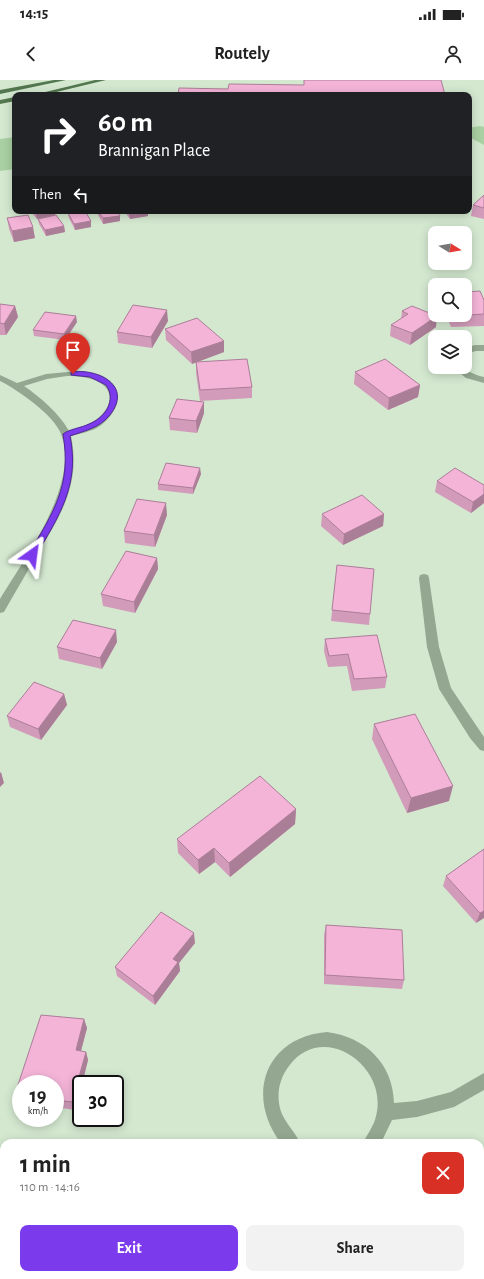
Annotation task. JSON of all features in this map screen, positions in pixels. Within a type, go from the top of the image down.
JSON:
[{"type":"main road","points":[[0,92],[63,80]]},
{"type":"main road","points":[[49,92],[103,80]]},
{"type":"main road","points":[[0,102],[12,100]]},
{"type":"street","points":[[472,349],[484,348]]},
{"type":"street","points":[[17,386],[35,379],[52,375],[73,374],[90,375],[108,383],[113,389],[115,397],[113,405],[106,416],[93,425],[66,434]]},
{"type":"street","points":[[465,374],[484,380]]},
{"type":"street","points":[[0,378],[17,386],[32,396],[61,425],[66,434],[70,458],[64,495],[54,518],[0,609]]},
{"type":"street","points":[[424,578],[433,647],[445,689],[474,734],[484,746]]},
{"type":"street","points":[[289,1139],[281,1130],[272,1111],[271,1091],[276,1072],[286,1056],[301,1045],[318,1040],[336,1040],[354,1046],[368,1058],[380,1073],[386,1092],[386,1112],[380,1131],[374,1139]]},
{"type":"street","points":[[386,1112],[417,1109],[454,1099],[484,1081]]},
{"type":"green space","points":[[472,127],[484,127],[484,145],[472,139]]},
{"type":"green space","points":[[12,137],[12,169],[0,171],[0,139]]},
{"type":"building","points":[[304,80],[441,80],[444,92],[178,92],[179,88],[228,89],[229,84],[304,85]]},
{"type":"building","points":[[484,195],[484,208],[473,205]]},
{"type":"building","points":[[69,214],[87,214],[91,221],[74,224]]},
{"type":"building","points":[[100,214],[119,214],[120,216],[103,218]]},
{"type":"building","points":[[28,215],[33,227],[12,231],[7,218]]},
{"type":"building","points":[[56,215],[64,226],[45,230],[38,219]]},
{"type":"building","points":[[480,291],[484,300],[484,314],[472,315],[472,292]]},
{"type":"building","points":[[0,304],[15,306],[4,324],[0,323]]},
{"type":"building","points":[[133,305],[167,310],[151,337],[117,332]]},
{"type":"building","points":[[412,306],[428,312],[428,322],[412,333],[391,325],[408,314],[402,311]]},
{"type":"building","points":[[45,312],[76,316],[64,334],[33,330]]},
{"type":"building","points":[[197,318],[224,341],[191,352],[165,329]]},
{"type":"building","points":[[247,359],[252,387],[200,390],[196,362]]},
{"type":"building","points":[[385,359],[420,385],[389,398],[355,372]]},
{"type":"building","points":[[177,399],[204,402],[196,421],[169,418]]},
{"type":"building","points":[[166,463],[200,468],[193,488],[158,484]]},
{"type":"building","points":[[455,468],[484,485],[484,494],[473,502],[437,481]]},
{"type":"building","points":[[362,495],[384,514],[344,534],[322,514]]},
{"type":"building","points":[[137,499],[166,503],[154,535],[124,531]]},
{"type":"building","points":[[126,551],[157,558],[134,602],[101,594]]},
{"type":"building","points":[[337,565],[374,569],[370,614],[332,610]]},
{"type":"building","points":[[73,620],[116,630],[100,658],[57,647]]},
{"type":"building","points":[[377,635],[387,677],[354,679],[348,654],[329,656],[325,639]]},
{"type":"building","points":[[34,682],[64,694],[38,729],[7,716]]},
{"type":"building","points":[[415,714],[453,786],[411,798],[374,724]]},
{"type":"building","points":[[260,776],[296,809],[229,863],[214,848],[198,860],[177,839]]},
{"type":"building","points":[[484,849],[484,911],[480,913],[446,876]]},
{"type":"building","points":[[161,912],[194,933],[173,959],[178,962],[153,996],[115,967]]},
{"type":"building","points":[[326,925],[402,930],[404,980],[325,975]]},
{"type":"building","points":[[41,1015],[84,1019],[76,1050],[86,1052],[80,1075],[72,1075],[72,1102],[64,1101],[64,1075],[21,1075]]},
{"type":"route","points":[[32,555],[54,518],[64,495],[70,453],[66,434],[93,425],[106,416],[113,405],[115,397],[113,389],[108,383],[99,378],[90,375],[73,374]]}]
